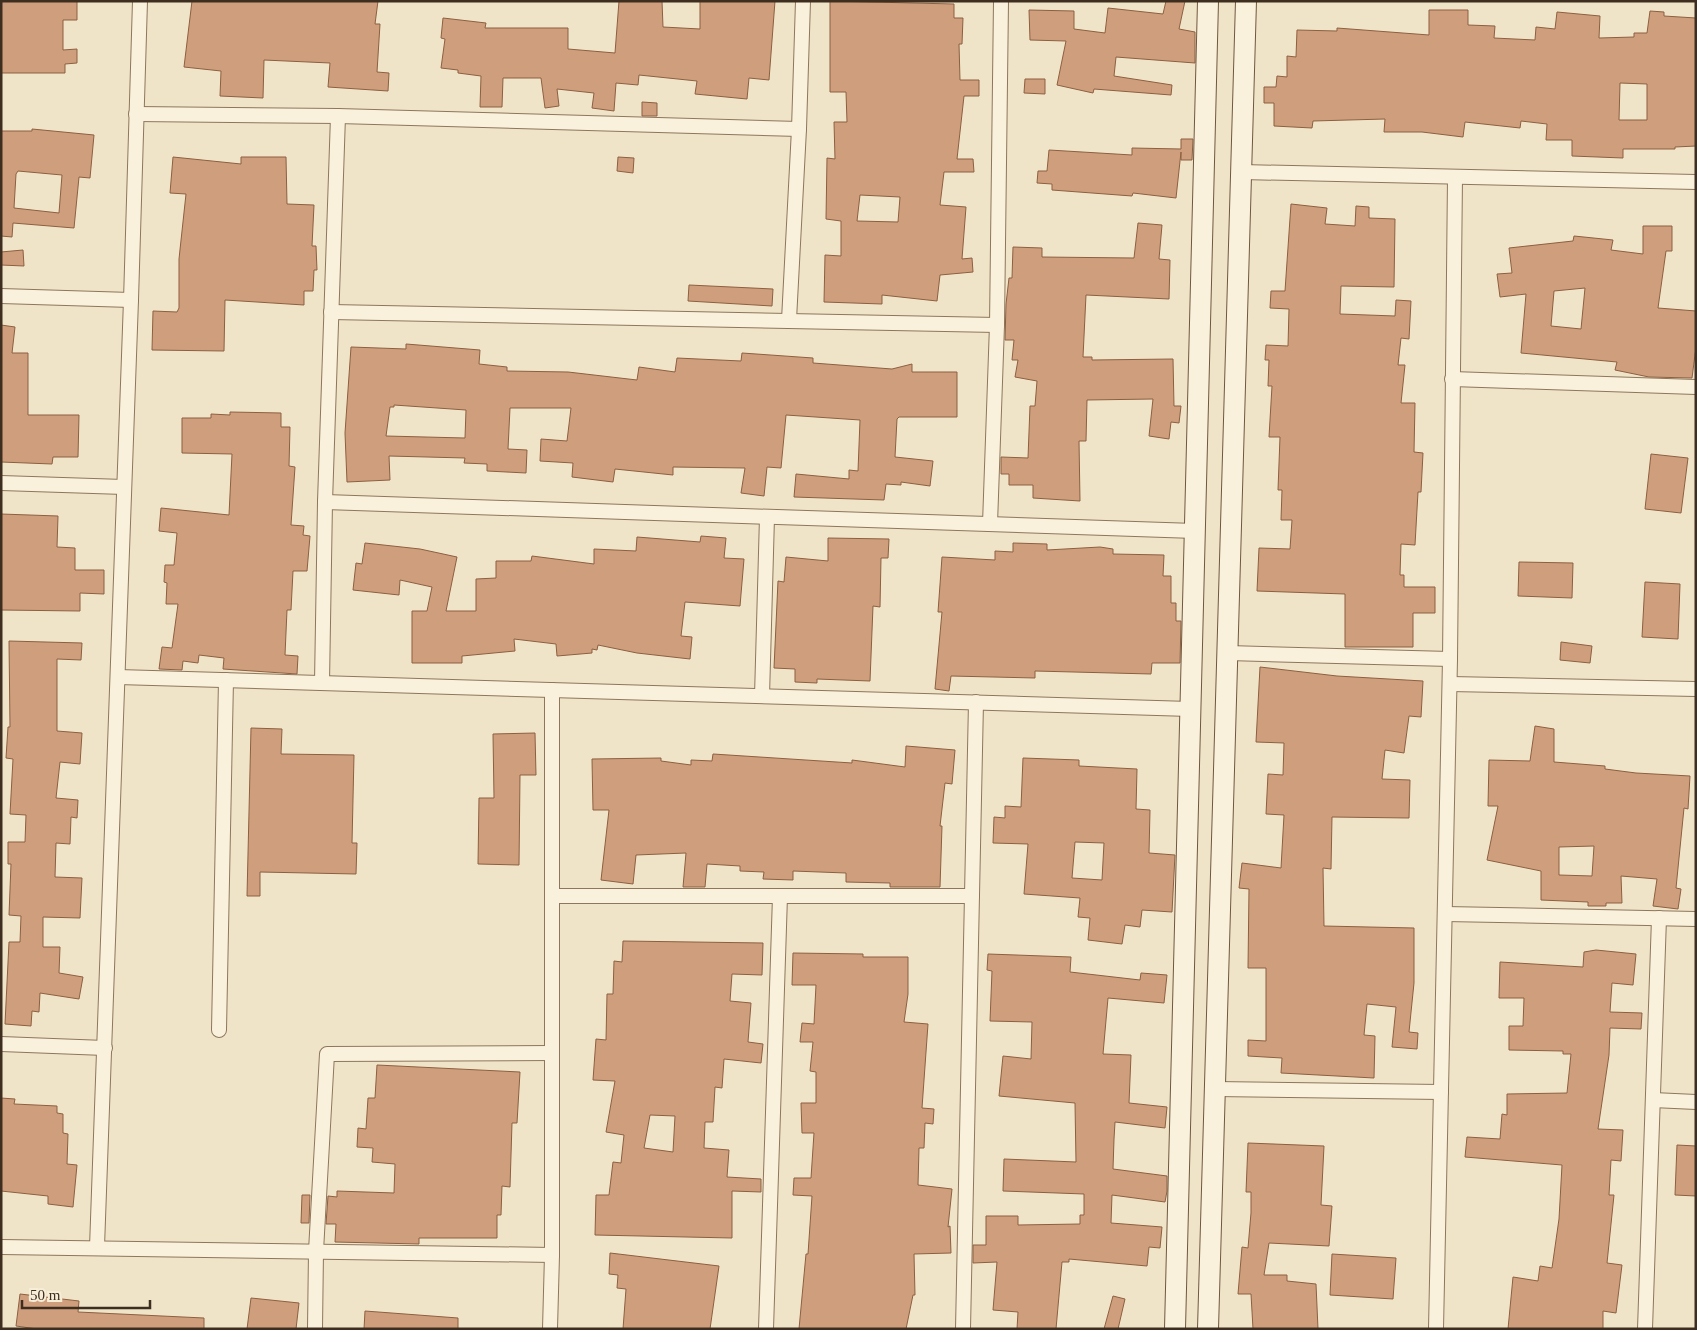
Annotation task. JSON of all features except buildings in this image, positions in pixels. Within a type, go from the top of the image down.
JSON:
[{"type":"street","points":[[97,1247],[140,1]]},
{"type":"street","points":[[789,320],[800,129],[803,1]]},
{"type":"street","points":[[990,524],[998,324],[1001,1]]},
{"type":"street","points":[[1175,1329],[1208,1]]},
{"type":"street","points":[[1208,1329],[1246,1]]},
{"type":"street","points":[[136,114],[338,116],[800,129]]},
{"type":"street","points":[[322,682],[325,502],[338,116]]},
{"type":"street","points":[[1242,172],[1696,182]]},
{"type":"street","points":[[1436,1329],[1450,684],[1455,177]]},
{"type":"street","points":[[1,296],[131,300]]},
{"type":"street","points":[[331,312],[998,324]]},
{"type":"street","points":[[1452,379],[1696,387]]},
{"type":"street","points":[[1,483],[124,487]]},
{"type":"street","points":[[325,502],[1195,531]]},
{"type":"street","points":[[762,696],[767,517]]},
{"type":"street","points":[[1228,653],[1450,660]]},
{"type":"street","points":[[118,676],[1190,709]]},
{"type":"street","points":[[219,1030],[226,680]]},
{"type":"street","points":[[1450,684],[1696,688]]},
{"type":"street","points":[[550,1329],[552,1255],[552,690]]},
{"type":"street","points":[[963,1329],[976,702]]},
{"type":"street","points":[[552,896],[972,896]]},
{"type":"street","points":[[766,1329],[780,896]]},
{"type":"street","points":[[1445,914],[1696,919]]},
{"type":"street","points":[[1645,1329],[1659,918]]},
{"type":"street","points":[[1,1044],[105,1048]]},
{"type":"street","points":[[315,1329],[316,1251],[327,1054],[552,1053]]},
{"type":"street","points":[[1215,1089],[1441,1092]]},
{"type":"street","points":[[1653,1100],[1696,1102]]},
{"type":"street","points":[[1,1247],[552,1255]]}]
